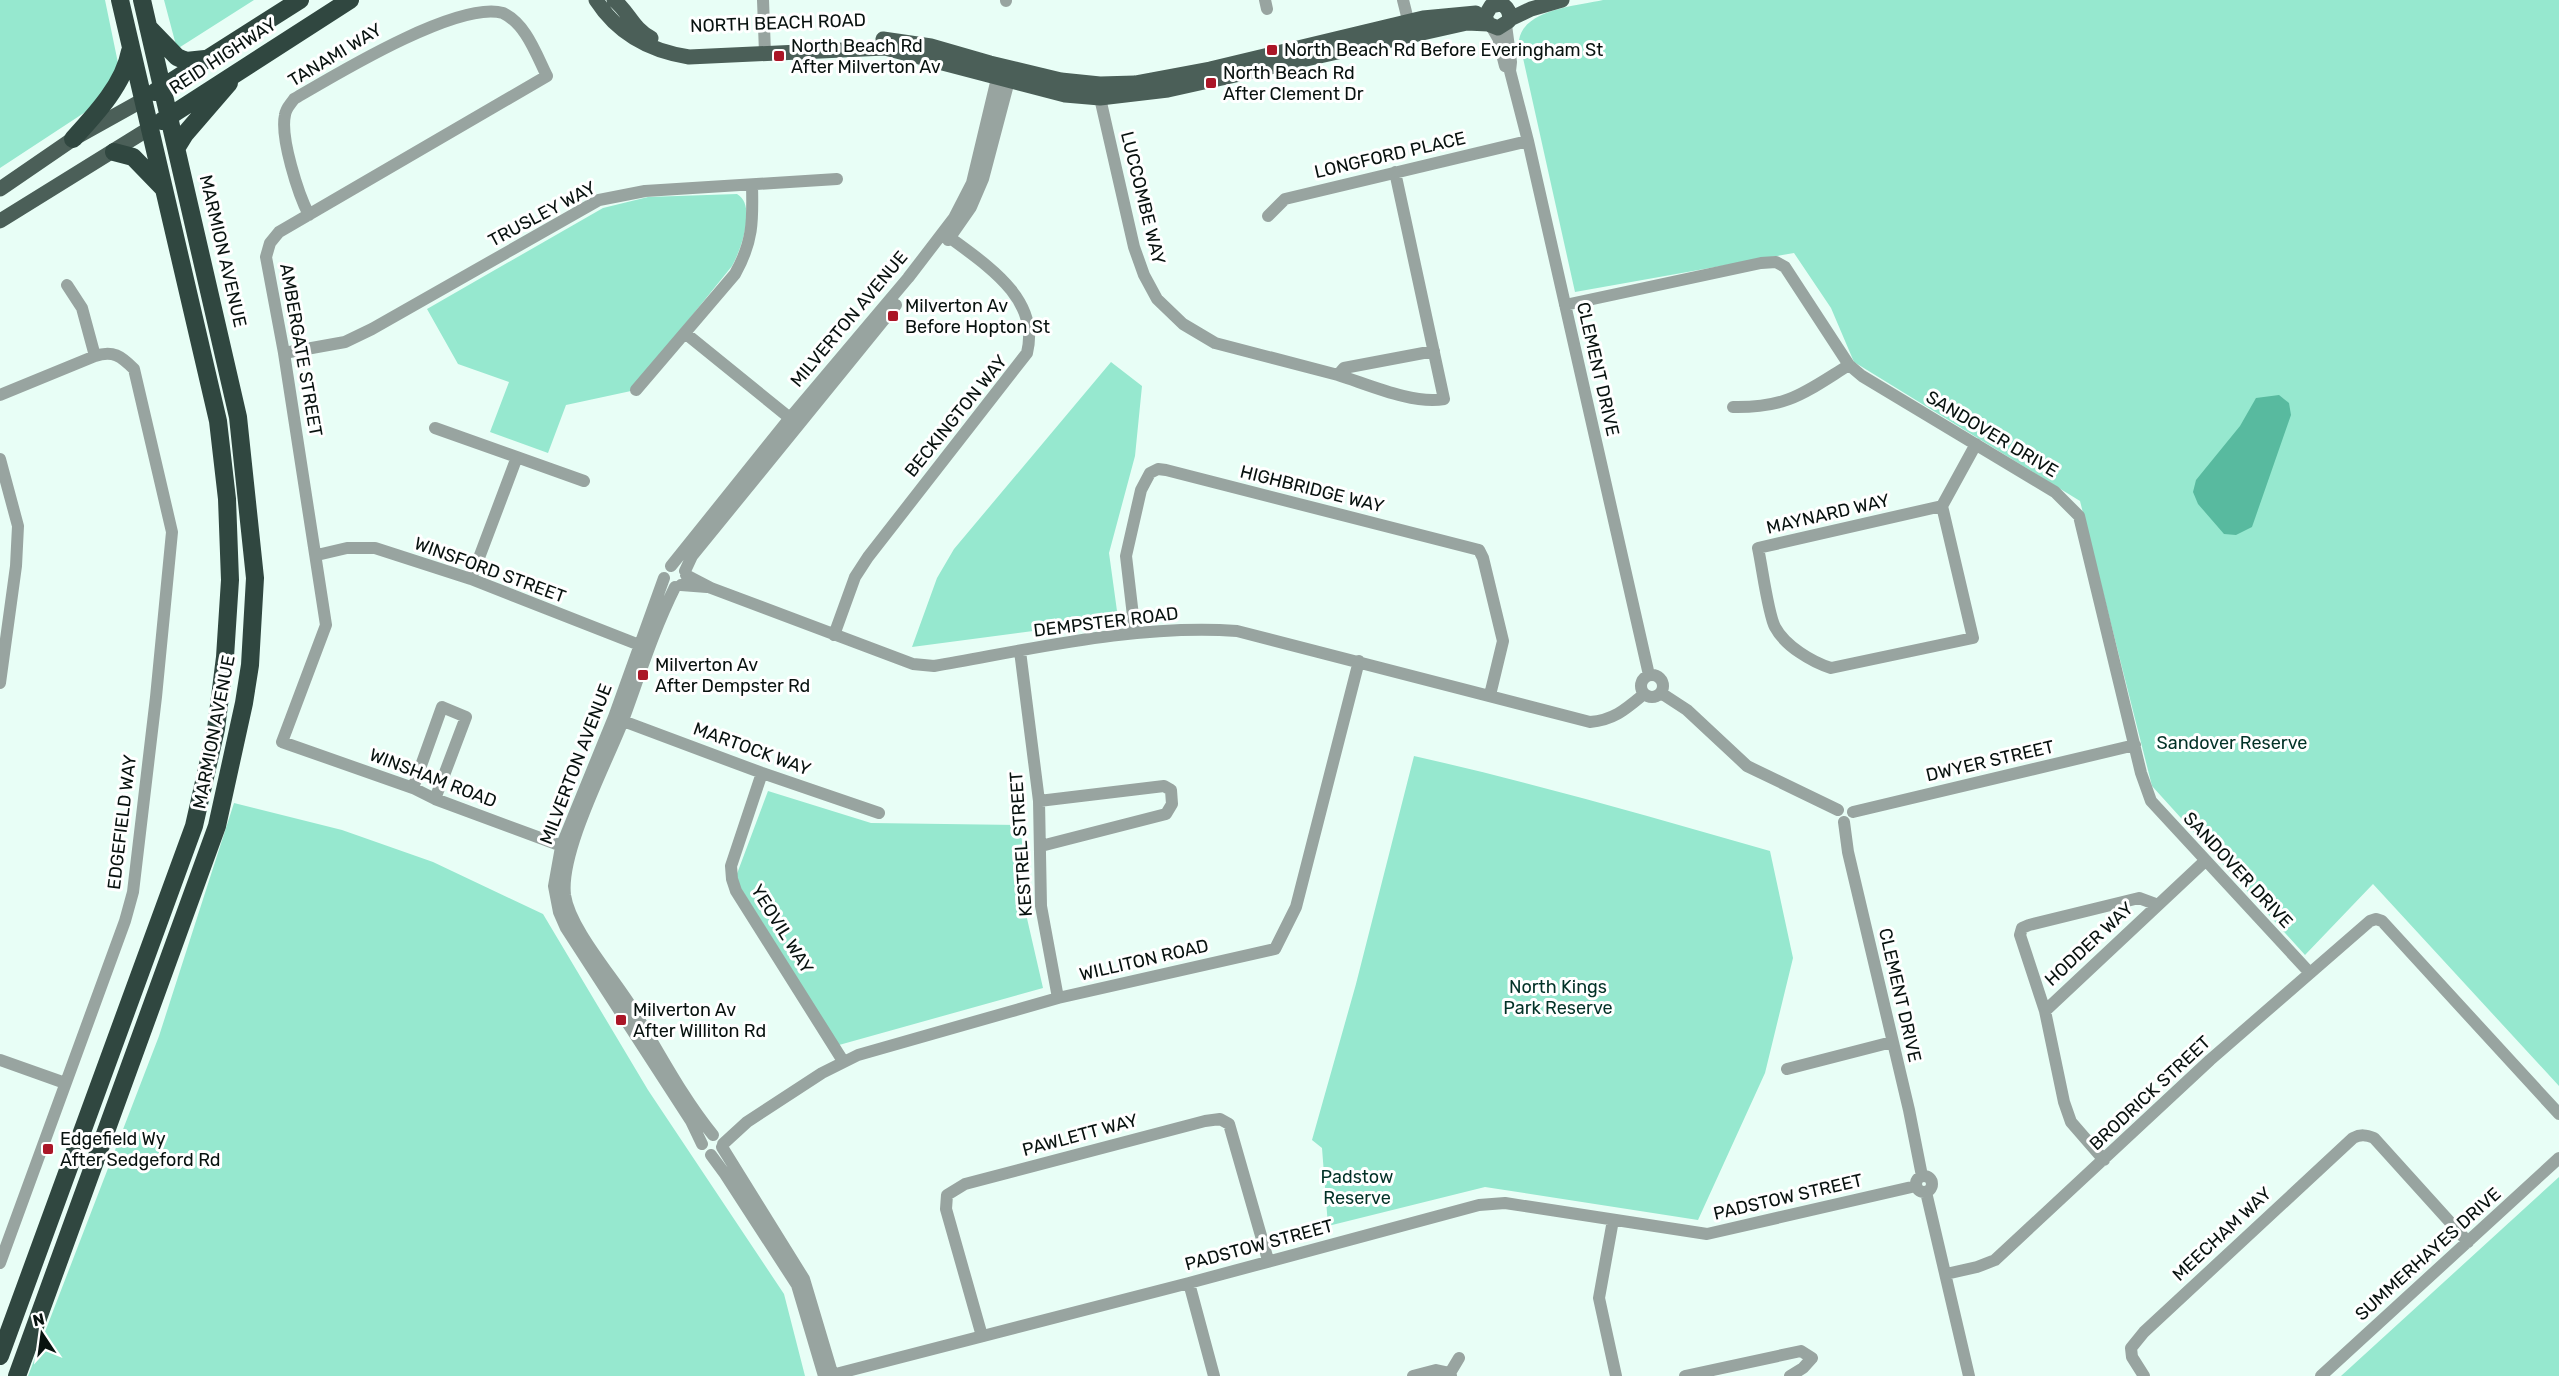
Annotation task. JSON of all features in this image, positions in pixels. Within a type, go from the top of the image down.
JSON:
[{"type":"highway","name":"MARMION AVENUE","points":[[0,1356],[190,836],[216,729],[225,657],[230,580],[227,499],[218,421],[120,0]]},
{"type":"highway","name":"MARMION AVENUE","points":[[17,1376],[217,826],[250,665],[255,578],[238,417],[142,0]]},
{"type":"highway","name":"REID HIGHWAY","points":[[143,100],[300,0]]},
{"type":"highway","name":"REID HIGHWAY","points":[[150,128],[350,0]]},
{"type":"highway","points":[[148,27],[177,57],[186,61],[207,59]]},
{"type":"highway","points":[[73,139],[95,116],[122,78],[131,48]]},
{"type":"highway","points":[[177,147],[185,134],[241,69]]},
{"type":"highway","points":[[114,152],[133,157],[165,190]]},
{"type":"main road","name":"NORTH BEACH ROAD","points":[[596,0],[620,29],[639,42],[661,52],[689,57],[764,49]]},
{"type":"main road","name":"NORTH BEACH ROAD","points":[[615,0],[640,32],[659,42],[688,48],[885,48],[1005,73],[1061,80],[1100,91],[1168,90],[1410,28],[1498,18],[1562,0]]},
{"type":"main road","name":"NORTH BEACH ROAD","points":[[1498,18],[1531,0]]},
{"type":"main road","points":[[0,189],[73,139],[143,100]]},
{"type":"main road","points":[[0,221],[150,128]]},
{"type":"street","points":[[763,0],[764,49]]},
{"type":"street","points":[[1404,0],[1410,28]]},
{"type":"street","name":"TANAMI WAY","points":[[309,214],[293,175],[284,118],[287,108],[294,99],[417,27],[479,8],[502,12],[519,24],[547,76]]},
{"type":"street","name":"CLEMENT DRIVE","points":[[1498,18],[1511,62],[1510,71],[1528,141],[1649,675]]},
{"type":"street","name":"MILVERTON AVENUE","points":[[671,566],[946,236],[972,183],[1005,73]]},
{"type":"street","name":"AMBERGATE STREET","points":[[282,742],[326,626],[285,353],[266,257],[270,243],[279,232],[547,76]]},
{"type":"street","name":"LUCCOMBE WAY","points":[[1100,91],[1134,247],[1144,275],[1157,300],[1197,335],[1215,343],[1338,375],[1417,399],[1435,401],[1444,399],[1395,172]]},
{"type":"street","name":"LONGFORD PLACE","points":[[1268,216],[1285,198],[1528,141]]},
{"type":"street","name":"TRUSLEY WAY","points":[[285,353],[345,342],[372,329],[599,200],[645,191],[837,179]]},
{"type":"street","points":[[636,390],[735,274],[746,254],[753,228],[752,185]]},
{"type":"street","name":"BECKINGTON WAY","points":[[834,635],[855,577],[868,557],[1027,353],[1030,339],[1029,326],[1015,293],[946,236]]},
{"type":"street","name":"SANDOVER DRIVE","points":[[1565,305],[1761,263],[1776,262],[1785,267],[1849,365],[1862,376],[2055,492],[2079,516],[2140,773],[2151,801],[2309,972]]},
{"type":"street","points":[[0,395],[95,356],[82,308],[67,285]]},
{"type":"street","points":[[685,333],[793,421]]},
{"type":"street","points":[[1338,375],[1344,368],[1434,351]]},
{"type":"street","name":"EDGEFIELD WAY","points":[[0,1263],[125,921],[133,892],[158,674],[172,532],[134,369],[121,355],[107,352],[95,356]]},
{"type":"street","points":[[1732,407],[1760,407],[1787,402],[1849,365]]},
{"type":"street","name":"MILVERTON AVENUE","points":[[644,647],[682,580],[692,556],[793,421]]},
{"type":"street","points":[[435,428],[584,481]]},
{"type":"street","points":[[1942,506],[1976,444]]},
{"type":"street","points":[[471,579],[517,457]]},
{"type":"street","points":[[0,459],[18,526],[14,582],[0,683]]},
{"type":"street","name":"HIGHBRIDGE WAY","points":[[1135,633],[1126,556],[1142,490],[1150,473],[1158,469],[1166,470],[1479,550],[1483,558],[1503,641],[1490,695]]},
{"type":"street","name":"MAYNARD WAY","points":[[1942,506],[1972,638],[1831,668],[1816,664],[1785,640],[1774,626],[1758,548],[1942,506]]},
{"type":"street","name":"WINSFORD STREET","points":[[317,555],[346,548],[375,548],[471,579],[644,647]]},
{"type":"street","points":[[671,566],[679,566],[682,580],[668,585],[664,578],[665,571],[671,566]]},
{"type":"street","points":[[0,578],[14,582]]},
{"type":"street","name":"MILVERTON AVENUE","points":[[664,578],[644,647],[618,719],[566,848],[554,886],[559,912],[566,928],[692,1121],[702,1144]]},
{"type":"street","name":"DEMPSTER ROAD","points":[[682,580],[711,588],[913,664],[934,666],[1135,633],[1206,629],[1237,631],[1590,722],[1613,718],[1644,694]]},
{"type":"street","name":"KESTREL STREET","points":[[1020,651],[1039,801],[1041,906],[1058,998]]},
{"type":"street","name":"WILLITON ROAD","points":[[719,1140],[843,1061],[1058,998],[1275,948],[1296,907],[1359,661]]},
{"type":"street","name":"CLEMENT DRIVE","points":[[1644,694],[1640,685],[1645,677],[1656,675],[1662,679],[1664,686],[1661,693],[1686,710],[1747,766],[1838,810]]},
{"type":"street","points":[[1644,694],[1651,698],[1661,693]]},
{"type":"street","points":[[413,788],[442,707],[466,717],[435,799]]},
{"type":"street","name":"MARTOCK WAY","points":[[618,719],[762,773],[879,813]]},
{"type":"street","name":"WINSHAM ROAD","points":[[282,742],[413,788],[435,799],[566,848]]},
{"type":"street","name":"DWYER STREET","points":[[1853,812],[2134,745]]},
{"type":"street","name":"YEOVIL WAY","points":[[762,773],[731,866],[732,879],[736,891],[843,1061]]},
{"type":"street","points":[[1039,801],[1164,786],[1171,790],[1172,804],[1166,814],[1041,846]]},
{"type":"street","points":[[1846,806],[1853,812],[1852,818],[1844,822],[1839,819],[1838,810],[1846,806]]},
{"type":"street","name":"CLEMENT DRIVE","points":[[1844,822],[1848,852],[1892,1042],[1921,1184],[1946,1274],[1969,1376]]},
{"type":"street","name":"MILVERTON AVENUE","points":[[566,848],[565,893],[568,909],[699,1117],[719,1140],[804,1279],[830,1376]]},
{"type":"street","name":"HODDER WAY","points":[[2045,1011],[2205,861]]},
{"type":"street","name":"HODDER WAY","points":[[2104,1160],[2071,1122],[2064,1102],[2045,1011],[2020,934],[2022,928],[2042,921],[2139,898],[2158,905]]},
{"type":"street","name":"BRODRICK STREET","points":[[1946,1274],[1995,1260],[2210,1060],[2309,972],[2370,921],[2376,919],[2382,921],[2559,1114]]},
{"type":"street","points":[[1786,1069],[1892,1042]]},
{"type":"street","points":[[0,1060],[64,1083]]},
{"type":"street","name":"PAWLETT WAY","points":[[982,1336],[946,1209],[947,1195],[965,1184],[1096,1149],[1205,1121],[1220,1119],[1229,1124],[1268,1260]]},
{"type":"street","name":"MEECHAM WAY","points":[[2144,1376],[2132,1357],[2131,1348],[2144,1332],[2352,1138],[2368,1129],[2468,1242]]},
{"type":"street","points":[[711,1155],[718,1154],[719,1140],[707,1136],[702,1144],[704,1152],[711,1155],[725,1174],[797,1285],[830,1376]]},
{"type":"street","name":"SUMMERHAYES DRIVE","points":[[2321,1376],[2559,1158]]},
{"type":"street","name":"PADSTOW STREET","points":[[830,1376],[1479,1205],[1505,1203],[1707,1234],[1921,1184]]},
{"type":"street","points":[[1613,1220],[1599,1298],[1616,1376]]},
{"type":"street","points":[[1189,1283],[1214,1376]]},
{"type":"street","points":[[1685,1376],[1778,1354],[1801,1351],[1808,1353],[1812,1358],[1809,1363],[1790,1376]]},
{"type":"street","points":[[1413,1376],[1437,1370],[1451,1375],[1459,1358]]},
{"type":"green space","points":[[0,0],[105,0],[118,63],[112,83],[93,107],[0,168]]},
{"type":"green space","points":[[164,0],[254,0],[177,49]]},
{"type":"green space","name":"Sandover Reserve","points":[[1603,0],[2559,0],[2559,1086],[2373,884],[2305,955],[2152,786],[2080,501],[1854,362],[1831,308],[1794,253],[1575,292],[1519,40],[1523,30],[1541,15],[1566,7]]},
{"type":"green space","points":[[737,194],[743,200],[747,217],[743,239],[732,266],[631,391],[566,405],[548,453],[490,432],[509,382],[458,364],[427,309],[603,208],[648,197]]},
{"type":"green space","points":[[1111,362],[1142,386],[1135,456],[1109,553],[1117,611],[1109,621],[912,647],[937,578],[954,549]]},
{"type":"green space","name":"North Kings Park Reserve","points":[[1414,756],[1548,789],[1770,851],[1793,958],[1765,1073],[1698,1220],[1485,1187],[1328,1226],[1322,1148],[1312,1140],[1356,984]]},
{"type":"green space","points":[[768,791],[871,823],[1021,825],[1026,914],[1043,988],[839,1045],[735,879]]},
{"type":"green space","points":[[234,803],[342,830],[433,862],[543,914],[648,1090],[784,1294],[805,1376],[28,1376],[159,1036]]},
{"type":"green space","points":[[2559,1177],[2559,1376],[2341,1376]]},
{"type":"shaded area","points":[[2279,395],[2289,403],[2291,415],[2252,527],[2236,535],[2224,534],[2198,504],[2193,492],[2196,480],[2240,426],[2256,398]]},
{"type":"place","name":"North Beach Rd Before Everingham St","points":[[1272,50]]},
{"type":"place","name":"North Beach Rd After Milverton Av","points":[[779,56]]},
{"type":"place","name":"North Beach Rd After Clement Dr","points":[[1211,83]]},
{"type":"place","name":"Milverton Av Before Hopton St","points":[[893,316]]},
{"type":"place","name":"Milverton Av After Dempster Rd","points":[[643,675]]},
{"type":"place","name":"Milverton Av After Williton Rd","points":[[621,1020]]},
{"type":"place","name":"Edgefield Wy After Sedgeford Rd","points":[[48,1149]]},
{"type":"park label","name":"Padstow Reserve","points":[[1357,1187]]}]
